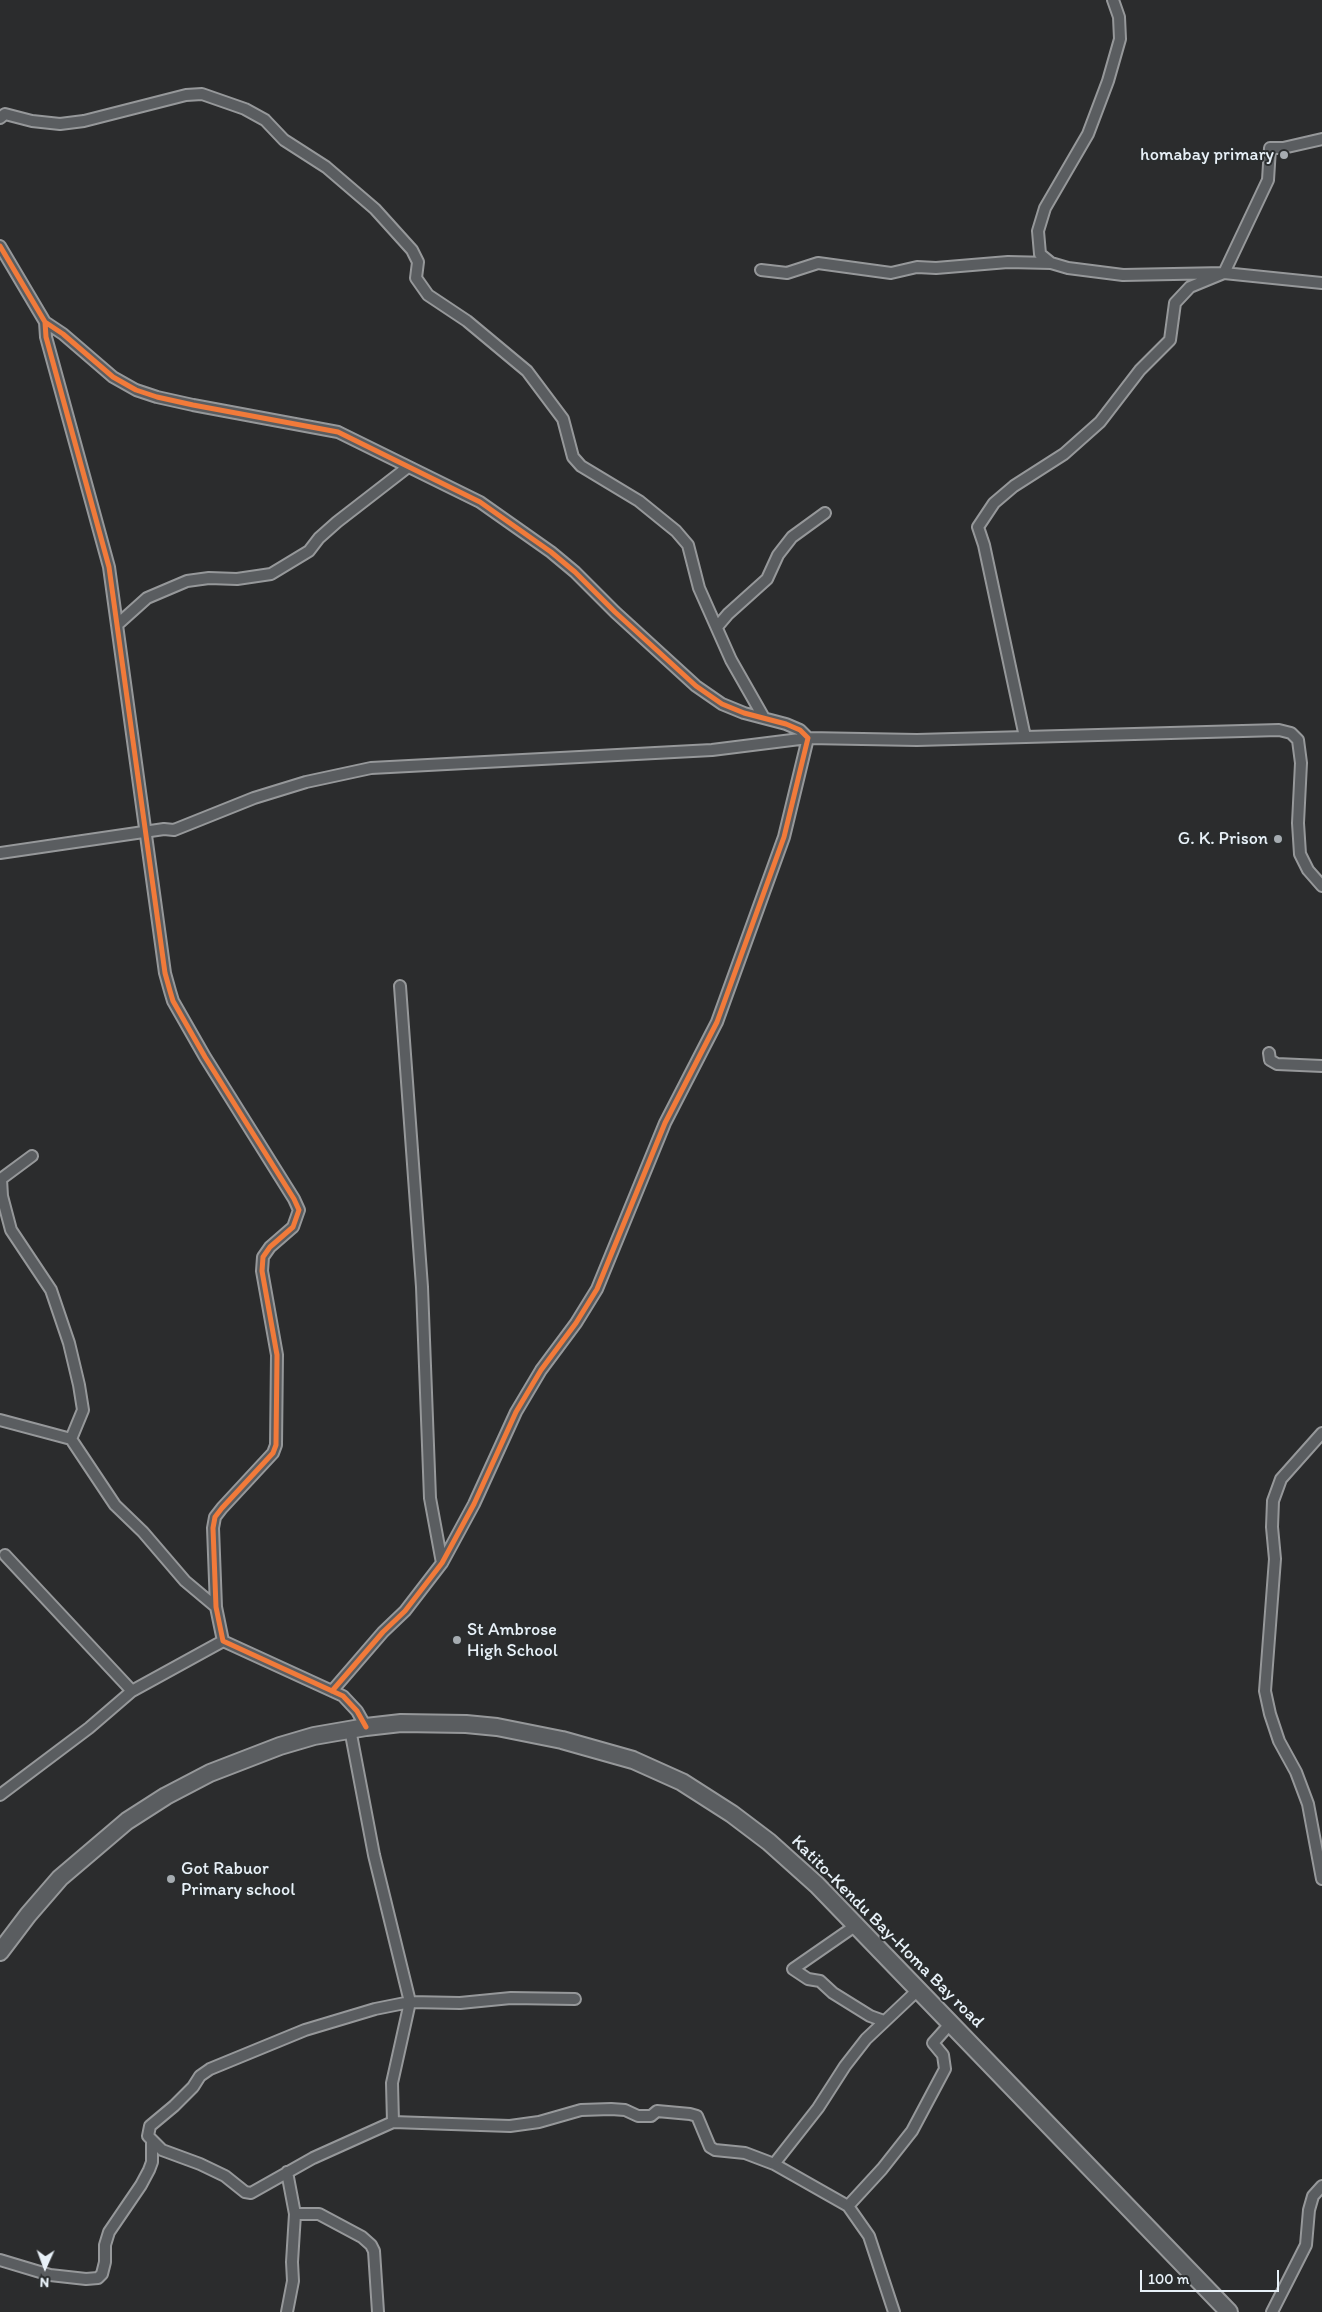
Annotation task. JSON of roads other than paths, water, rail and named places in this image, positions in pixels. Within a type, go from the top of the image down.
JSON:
[{"type":"highway","name":"Katito-Kendu Bay-Homa Bay road","points":[[0,1952],[28,1915],[60,1878],[127,1822],[166,1796],[210,1773],[249,1756],[314,1736],[358,1728],[436,1723],[497,1727],[562,1740],[634,1760],[682,1782],[740,1820],[769,1842],[816,1885],[1229,2312]]},
{"type":"street","points":[[1113,0],[1119,17],[1120,39],[1108,81],[1088,134],[1045,208],[1038,231],[1040,254],[1051,262],[1068,268],[1123,275],[1224,273],[1322,284]]},
{"type":"street","points":[[0,118],[5,114],[32,121],[60,124],[186,95],[202,94],[245,108],[266,120],[284,140],[326,167],[375,209],[412,250],[418,262],[416,278],[428,295],[468,321],[527,371],[563,419],[570,450],[577,462],[639,501],[676,532],[688,545],[699,588],[731,660],[764,718]]},
{"type":"street","points":[[1024,737],[984,546],[978,527],[994,502],[1014,486],[1064,454],[1100,422],[1140,370],[1170,340],[1176,303],[1190,287],[1224,273],[1268,180],[1270,148],[1283,148],[1322,139]]},
{"type":"street","points":[[0,246],[45,322],[63,334],[113,377],[136,390],[193,406],[338,432],[480,502],[575,572],[615,612],[696,686],[722,704],[800,730],[808,738]]},
{"type":"street","points":[[761,270],[787,273],[818,264],[891,273],[917,268],[1008,262],[1051,262]]},
{"type":"street","points":[[45,322],[46,337],[106,554],[118,624],[165,973],[173,1001],[299,1210],[293,1227],[270,1246],[263,1257],[262,1271],[277,1355],[276,1445],[273,1454],[215,1518],[213,1528],[216,1607],[223,1641]]},
{"type":"street","points":[[118,624],[147,598],[187,580],[210,578],[237,579],[271,574],[309,551],[336,522],[408,468]]},
{"type":"street","points":[[717,627],[728,614],[767,578],[778,555],[792,537],[826,513]]},
{"type":"street","points":[[0,853],[145,832],[174,830],[254,798],[306,782],[371,768],[712,750],[808,738],[917,740],[1279,730],[1291,733],[1298,740],[1301,763],[1298,824],[1300,854],[1308,870],[1322,886]]},
{"type":"street","points":[[332,1691],[383,1632],[405,1611],[442,1563],[474,1504],[516,1412],[541,1370],[576,1323],[597,1289],[665,1123],[717,1022],[784,837],[808,738]]},
{"type":"street","points":[[400,986],[422,1287],[430,1498],[442,1563]]},
{"type":"street","points":[[1269,1053],[1270,1060],[1277,1064],[1322,1066]]},
{"type":"street","points":[[32,1156],[1,1179],[2,1196],[10,1230],[51,1290],[69,1343],[83,1410],[71,1439]]},
{"type":"street","points":[[0,1420],[71,1439],[115,1505],[143,1532],[185,1581],[216,1607]]},
{"type":"street","points":[[1322,1433],[1281,1478],[1273,1501],[1272,1527],[1275,1559],[1265,1691],[1279,1741],[1296,1772],[1308,1804],[1322,1879]]},
{"type":"street","points":[[5,1555],[132,1691]]},
{"type":"street","points":[[0,1795],[89,1728],[132,1691],[223,1641]]},
{"type":"street","points":[[223,1641],[332,1691],[350,1702],[358,1728],[374,1855],[410,2002],[392,2083],[394,2122]]},
{"type":"street","points":[[855,1926],[793,1969],[808,1979],[820,1982],[833,1993],[870,2016],[884,2021]]},
{"type":"street","points":[[774,2164],[818,2108],[850,2059],[884,2021],[918,1989]]},
{"type":"street","points":[[575,1998],[511,1998],[460,2003],[410,2002],[360,2013],[305,2030],[210,2069],[200,2076],[193,2087],[174,2106],[150,2126],[148,2136],[162,2150],[224,2176],[245,2192],[250,2193],[355,2138],[394,2122],[510,2126],[539,2122],[581,2110],[625,2110],[638,2116],[651,2116],[657,2111],[690,2114],[697,2116],[710,2147],[715,2150],[745,2153],[774,2164],[792,2172],[848,2206],[868,2236],[894,2312]]},
{"type":"street","points":[[848,2206],[882,2169],[912,2131],[945,2069],[943,2055],[933,2043],[950,2024]]},
{"type":"street","points":[[0,2260],[50,2275],[86,2279],[98,2278],[102,2274],[105,2262],[105,2245],[109,2232],[149,2170],[152,2162],[152,2142]]},
{"type":"street","points":[[287,2172],[295,2214],[292,2262],[293,2281],[287,2312]]},
{"type":"street","points":[[1272,2312],[1306,2245],[1309,2210],[1313,2196],[1322,2186]]},
{"type":"street","points":[[295,2214],[319,2214],[362,2237],[371,2245],[374,2251],[378,2312]]},
{"type":"place","name":"homabay primary","points":[[1284,155]]},
{"type":"place","name":"G. K. Prison","points":[[1278,839]]},
{"type":"place","name":"St Ambrose High School","points":[[457,1640]]},
{"type":"place","name":"Got Rabuor Primary school","points":[[171,1879]]}]
